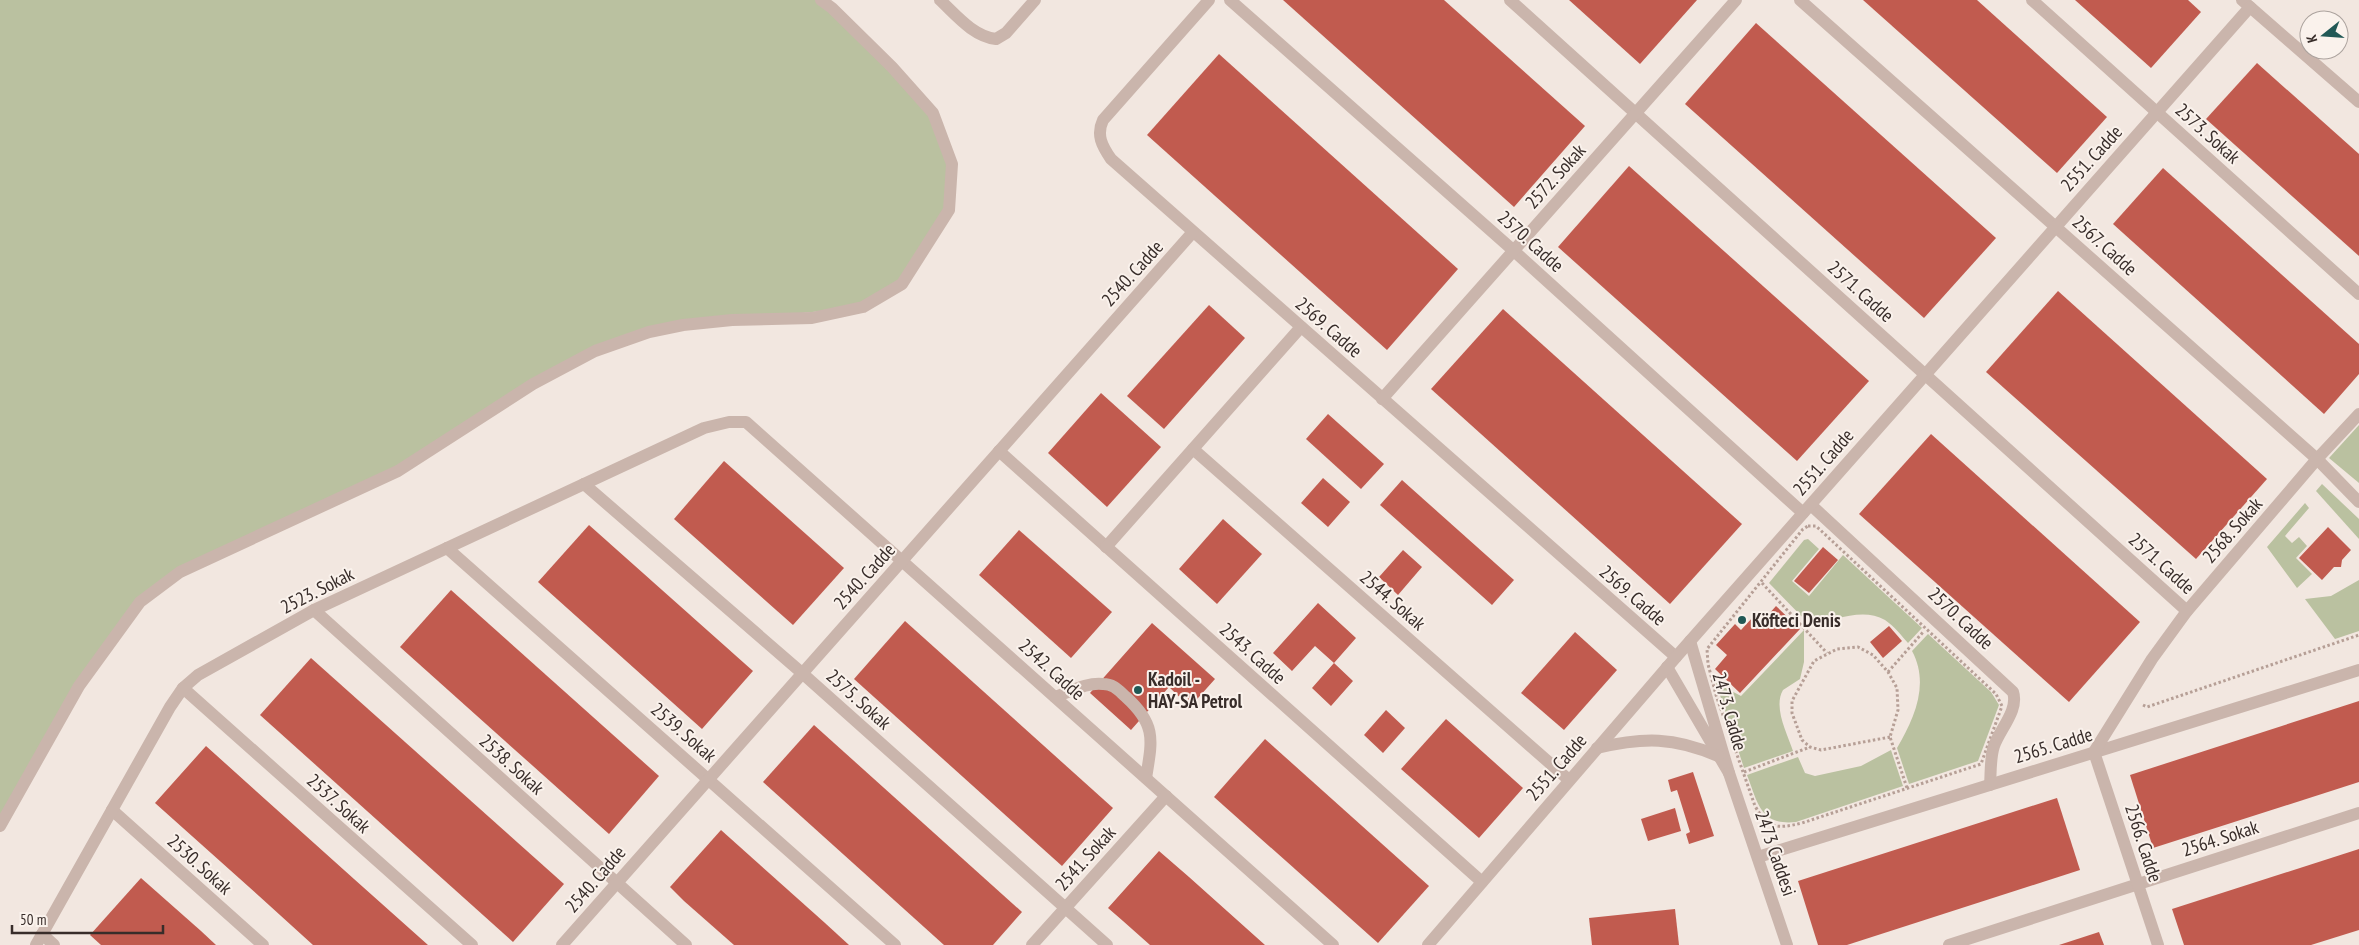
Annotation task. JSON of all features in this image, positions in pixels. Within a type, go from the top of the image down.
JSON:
[{"type":"street","points":[[0,826],[79,686],[140,602],[180,572],[398,470],[533,384],[595,351],[649,332],[683,324],[732,320],[812,318],[863,307],[902,284],[949,210],[952,164],[933,113],[892,67],[822,0]]},
{"type":"street","points":[[940,0],[968,26],[984,37],[996,39],[1006,33],[1035,0]]},
{"type":"street","name":"2569. Cadde","points":[[1209,0],[1104,120],[1099,129],[1102,145],[1110,159],[1676,657]]},
{"type":"street","name":"2570. Cadde","points":[[1230,0],[2013,692],[2016,700],[2013,709],[1999,734],[1992,754],[1990,785]]},
{"type":"street","name":"2571. Cadde","points":[[1510,0],[2187,611]]},
{"type":"street","name":"2572. Sokak","points":[[1382,399],[1736,0]]},
{"type":"street","name":"2567. Cadde","points":[[1800,0],[2317,459],[2359,502]]},
{"type":"street","name":"2573. Sokak","points":[[2032,0],[2359,294]]},
{"type":"street","points":[[2246,4],[2359,102]]},
{"type":"street","name":"2551. Cadde","points":[[1428,945],[1690,641],[1756,576],[1807,509],[2157,113],[2246,4]]},
{"type":"street","name":"2540. Cadde","points":[[562,945],[1194,232]]},
{"type":"street","points":[[1106,547],[1301,327]]},
{"type":"street","name":"2568. Sokak","points":[[2094,752],[2152,659],[2187,611],[2317,459],[2359,414]]},
{"type":"street","name":"2523. Sokak","points":[[39,940],[182,688],[198,675],[314,610],[704,428],[729,422],[746,422]]},
{"type":"street","name":"2542. Cadde","points":[[746,422],[1333,945]]},
{"type":"street","name":"2544. Sokak","points":[[1193,449],[1569,780]]},
{"type":"street","name":"2543. Cadde","points":[[999,451],[1482,882]]},
{"type":"street","name":"2575. Sokak","points":[[584,484],[802,673],[1107,945]]},
{"type":"street","name":"2539. Sokak","points":[[447,548],[895,945]]},
{"type":"street","name":"2538. Sokak","points":[[314,610],[686,945]]},
{"type":"street","name":"2473. Cadde","points":[[1690,641],[1728,773]]},
{"type":"street","name":"2473. Cadde","points":[[1667,667],[1728,773]]},
{"type":"street","name":"2565. Cadde","points":[[1758,857],[2359,670]]},
{"type":"street","points":[[1054,697],[1092,684],[1114,686],[1142,712],[1148,726],[1151,747],[1146,778]]},
{"type":"street","name":"2537. Sokak","points":[[182,688],[472,945]]},
{"type":"street","name":"2473. Cadde","points":[[1597,748],[1637,742],[1678,742],[1718,756]]},
{"type":"street","name":"2566. Cadde","points":[[2094,752],[2158,945]]},
{"type":"street","name":"2473 Caddesi","points":[[1728,773],[1787,945]]},
{"type":"street","name":"2541. Sokak","points":[[1032,945],[1166,796]]},
{"type":"street","name":"2530. Sokak","points":[[112,810],[264,945]]},
{"type":"street","name":"2564. Sokak","points":[[1949,945],[2359,813]]},
{"type":"street","points":[[39,940],[54,945]]},
{"type":"path","points":[[1808,526],[1816,526],[1926,629],[1996,694],[2002,706],[1981,764],[1802,823],[1775,826],[1762,817],[1743,772],[1716,695],[1708,664],[1707,649],[1756,576],[1803,529],[1808,526]]},
{"type":"path","points":[[1756,576],[1827,653]]},
{"type":"path","points":[[1888,672],[1926,629]]},
{"type":"path","points":[[2139,699],[2144,707],[2147,707],[2359,635]]},
{"type":"path","points":[[1890,737],[1821,750],[1810,747],[1802,740],[1792,713],[1792,702],[1814,661],[1827,653],[1842,648],[1858,647],[1873,655],[1888,672],[1897,688],[1898,710],[1890,737],[1907,788]]},
{"type":"path","points":[[1743,772],[1810,747]]},
{"type":"green space","points":[[0,0],[821,0],[933,113],[952,164],[949,210],[902,284],[863,307],[683,325],[595,351],[398,471],[249,538],[140,602],[79,686],[0,826]]},
{"type":"green space","points":[[2359,425],[2359,483],[2329,458]]},
{"type":"green space","points":[[2322,484],[2359,519],[2359,539],[2316,491]]},
{"type":"green space","points":[[2305,503],[2309,508],[2285,536],[2292,543],[2299,537],[2307,546],[2296,558],[2312,574],[2297,588],[2267,547]]},
{"type":"green space","points":[[1808,539],[1819,549],[1792,581],[1809,596],[1843,555],[1922,628],[1908,643],[1885,620],[1876,616],[1848,616],[1811,626],[1769,583],[1804,540]]},
{"type":"green space","points":[[2359,580],[2359,631],[2335,639],[2305,599],[2331,596]]},
{"type":"green space","points":[[1804,630],[1804,662],[1800,679],[1783,690],[1780,697],[1780,712],[1793,751],[1744,768],[1716,683],[1741,696]]},
{"type":"green space","points":[[1928,634],[1991,692],[1999,705],[1978,761],[1909,784],[1897,748],[1914,713],[1920,689],[1920,676],[1912,651]]},
{"type":"green space","points":[[1891,750],[1903,786],[1796,822],[1784,822],[1768,816],[1758,803],[1747,775],[1798,757],[1805,773],[1815,776],[1861,766]]},
{"type":"building","points":[[1283,0],[1444,0],[1585,126],[1514,207]]},
{"type":"building","points":[[1569,0],[1697,0],[1640,64]]},
{"type":"building","points":[[1863,0],[1977,0],[2107,117],[2057,173]]},
{"type":"building","points":[[2075,0],[2188,0],[2201,12],[2151,68]]},
{"type":"building","points":[[1756,23],[1996,238],[1924,318],[1685,104]]},
{"type":"building","points":[[1219,54],[1458,269],[1387,350],[1147,135]]},
{"type":"building","points":[[2257,63],[2359,154],[2359,256],[2206,119]]},
{"type":"building","points":[[1629,166],[1869,381],[1797,461],[1558,247]]},
{"type":"building","points":[[2163,168],[2359,344],[2359,374],[2324,414],[2113,224]]},
{"type":"building","points":[[2058,291],[2267,479],[2196,559],[1986,372]]},
{"type":"building","points":[[1209,305],[1245,338],[1164,429],[1127,396]]},
{"type":"building","points":[[1503,309],[1742,524],[1670,604],[1431,389]]},
{"type":"building","points":[[1101,393],[1161,447],[1107,507],[1048,453]]},
{"type":"building","points":[[1328,414],[1384,464],[1361,489],[1306,439]]},
{"type":"building","points":[[1931,434],[2140,622],[2069,702],[1859,514]]},
{"type":"building","points":[[724,461],[844,568],[793,625],[674,519]]},
{"type":"building","points":[[1323,478],[1350,502],[1328,527],[1301,503]]},
{"type":"building","points":[[1402,480],[1514,580],[1492,605],[1380,505]]},
{"type":"building","points":[[1223,519],[1262,554],[1217,604],[1179,569]]},
{"type":"building","points":[[589,525],[753,671],[702,729],[538,582]]},
{"type":"building","points":[[2328,527],[2351,550],[2342,560],[2341,567],[2334,567],[2322,580],[2299,558]]},
{"type":"building","points":[[1019,530],[1112,612],[1071,658],[979,575]]},
{"type":"building","points":[[1823,547],[1838,560],[1809,593],[1794,581]]},
{"type":"building","points":[[1403,550],[1422,567],[1398,595],[1379,577]]},
{"type":"building","points":[[451,590],[659,776],[609,834],[400,647]]},
{"type":"building","points":[[1318,603],[1356,638],[1334,663],[1315,646],[1292,671],[1273,653]]},
{"type":"building","points":[[1776,606],[1800,629],[1740,693],[1715,669],[1727,655],[1716,645],[1735,624],[1741,630],[1753,617],[1760,624]]},
{"type":"building","points":[[905,621],[1113,808],[1062,866],[854,679]]},
{"type":"building","points":[[1152,623],[1215,679],[1190,707],[1169,687],[1131,730],[1090,693]]},
{"type":"building","points":[[1889,626],[1902,641],[1883,658],[1870,642]]},
{"type":"building","points":[[1575,632],[1617,670],[1564,730],[1521,693]]},
{"type":"building","points":[[311,658],[564,884],[513,942],[260,715]]},
{"type":"building","points":[[1334,663],[1353,681],[1331,706],[1312,688]]},
{"type":"building","points":[[2359,701],[2359,782],[2153,848],[2130,775]]},
{"type":"building","points":[[1386,710],[1405,728],[1383,753],[1364,735]]},
{"type":"building","points":[[1446,719],[1523,788],[1479,838],[1401,769]]},
{"type":"building","points":[[814,725],[1022,912],[993,945],[944,945],[763,782]]},
{"type":"building","points":[[1265,739],[1429,886],[1378,943],[1214,797]]},
{"type":"building","points":[[206,746],[428,945],[313,945],[155,803]]},
{"type":"building","points":[[1693,772],[1714,836],[1689,844],[1686,834],[1690,832],[1677,790],[1671,792],[1668,780]]},
{"type":"building","points":[[2057,798],[2080,870],[1847,945],[1818,945],[1798,881]]},
{"type":"building","points":[[1675,808],[1681,831],[1648,841],[1641,819]]},
{"type":"building","points":[[721,830],[849,945],[734,945],[684,901],[670,887]]},
{"type":"building","points":[[2359,849],[2359,930],[2311,945],[2184,945],[2172,909]]},
{"type":"building","points":[[1159,851],[1265,945],[1150,945],[1108,908]]},
{"type":"building","points":[[141,878],[216,945],[101,945],[90,935]]},
{"type":"building","points":[[1675,909],[1679,945],[1592,945],[1589,918]]},
{"type":"building","points":[[2099,932],[2104,945],[2059,945]]},
{"type":"place","name":"Köfteci Denis","points":[[1742,620]]},
{"type":"place","name":"Kadoil - HAY-SA Petrol","points":[[1138,690]]}]
